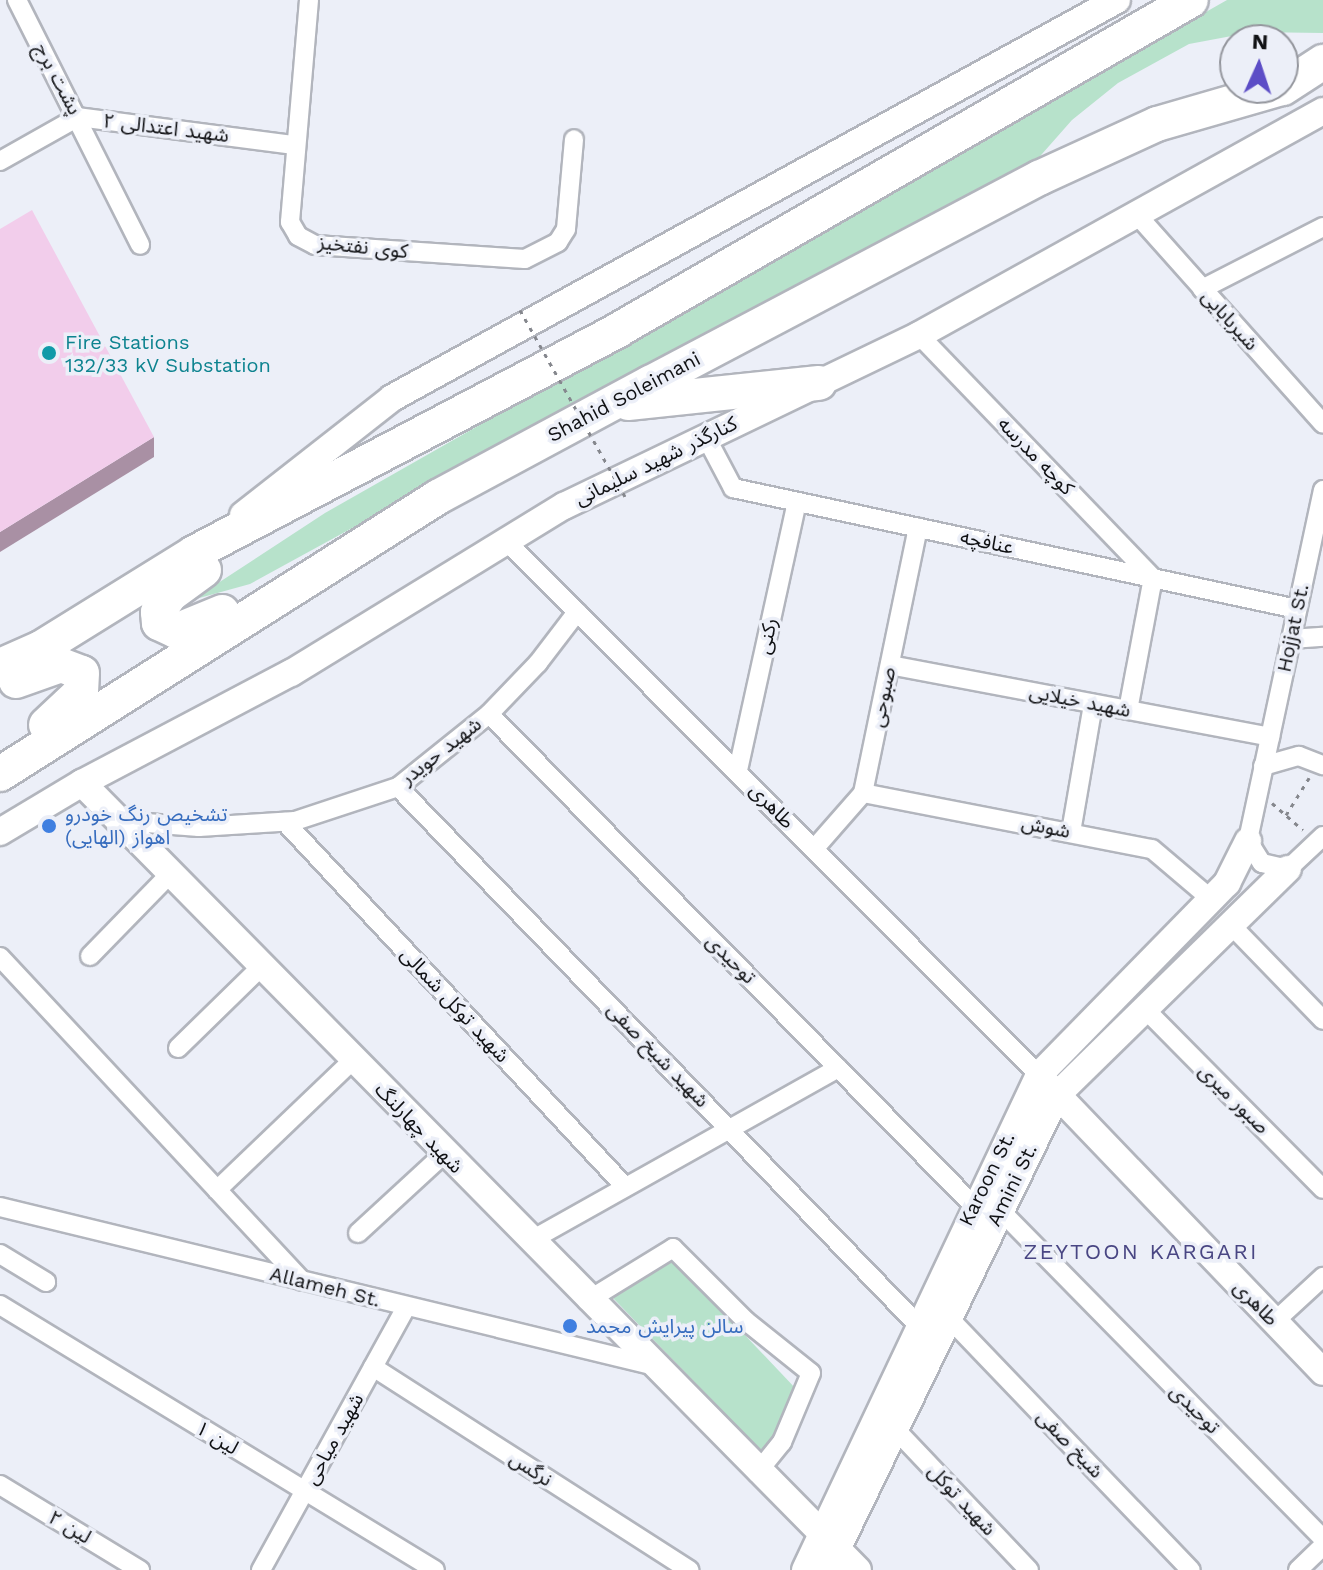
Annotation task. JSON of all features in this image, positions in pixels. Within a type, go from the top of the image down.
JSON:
[{"type":"highway","points":[[0,666],[41,648],[194,553],[618,330],[1191,0]]},
{"type":"highway","name":"Shahid Soleimani","points":[[1299,78],[1323,62]]},
{"type":"highway","name":"Shahid Soleimani","points":[[0,774],[438,497],[1039,178],[1157,124],[1227,104]]},
{"type":"highway","points":[[608,406],[819,383]]},
{"type":"highway","points":[[312,493],[170,595],[158,612],[159,623],[168,631],[191,626],[322,569]]},
{"type":"highway","points":[[0,686],[61,665],[82,673],[84,684],[81,692],[0,764]]},
{"type":"street","points":[[0,6],[14,0]]},
{"type":"street","name":"پشت برج","points":[[14,0],[78,117],[140,245]]},
{"type":"street","name":"کوی نفتخیز","points":[[309,0],[290,222],[298,236],[315,245],[501,260],[525,259],[558,242],[566,229],[574,139]]},
{"type":"street","points":[[194,553],[392,398],[1117,0]]},
{"type":"street","name":"کنارگذر شهید سلیمانی","points":[[0,832],[82,783],[291,673],[504,539],[706,437],[919,335],[1323,111]]},
{"type":"street","name":"شهید اعتدالی ۲","points":[[0,161],[78,117],[295,145]]},
{"type":"street","name":"شیربابایی","points":[[1138,216],[1323,424]]},
{"type":"street","points":[[1202,289],[1323,227]]},
{"type":"street","name":"کوچه مدرسه","points":[[919,335],[1153,578]]},
{"type":"street","name":"عنافچه","points":[[706,437],[733,488],[1297,609]]},
{"type":"street","name":"Hojjat St.","points":[[1248,841],[1321,500]]},
{"type":"street","name":"رکنی","points":[[738,770],[797,502]]},
{"type":"street","name":"صبوحی","points":[[814,849],[863,793],[918,528]]},
{"type":"street","name":"طاهری","points":[[504,539],[738,770],[1039,1075],[1323,1372]]},
{"type":"street","points":[[1128,710],[1153,578]]},
{"type":"street","name":"شهید حویدر","points":[[120,821],[199,827],[285,822],[353,806],[398,787],[489,714],[538,663],[577,612]]},
{"type":"street","points":[[1291,639],[1323,637]]},
{"type":"street","name":"شهید خیلایی","points":[[890,665],[1270,737]]},
{"type":"street","points":[[1071,832],[1093,704]]},
{"type":"street","name":"توحیدی","points":[[489,714],[973,1205]]},
{"type":"street","points":[[1263,766],[1299,756],[1321,763]]},
{"type":"street","name":"شهید چهارلنگ","points":[[82,783],[757,1473],[823,1559],[858,1570]]},
{"type":"street","name":"شهید شیخ صفی","points":[[398,787],[917,1324]]},
{"type":"street","name":"شوش","points":[[863,793],[1152,849],[1211,899]]},
{"type":"street","name":"شهید توکل شمالی","points":[[285,822],[625,1187]]},
{"type":"street","points":[[1248,841],[1262,863],[1288,869],[1321,843]]},
{"type":"street","name":"Karoon St.","points":[[823,1559],[917,1324],[1039,1075],[1227,883],[1248,841]]},
{"type":"street","name":"Amini St.","points":[[823,1559],[896,1430],[1057,1095],[1288,869]]},
{"type":"street","points":[[90,956],[171,873]]},
{"type":"street","points":[[1231,925],[1323,1020]]},
{"type":"street","points":[[0,957],[302,1281]]},
{"type":"street","points":[[178,1048],[262,966]]},
{"type":"street","points":[[1125,987],[1145,1009]]},
{"type":"street","name":"صبور میری","points":[[1145,1009],[1323,1189]]},
{"type":"street","points":[[217,1190],[353,1060]]},
{"type":"street","points":[[530,1241],[838,1068]]},
{"type":"street","points":[[358,1233],[444,1154]]},
{"type":"street","name":"Allameh St.","points":[[0,1207],[651,1365]]},
{"type":"street","name":"توحیدی","points":[[1000,1210],[1323,1539]]},
{"type":"street","points":[[587,1301],[673,1248],[755,1329],[811,1373],[782,1442],[757,1473]]},
{"type":"street","points":[[0,1254],[46,1282]]},
{"type":"street","points":[[1274,1322],[1323,1277]]},
{"type":"street","name":"لین ۱","points":[[0,1305],[435,1570]]},
{"type":"street","name":"شهید میاحی","points":[[261,1570],[406,1307]]},
{"type":"street","name":"شیخ صفی","points":[[949,1318],[1191,1570]]},
{"type":"street","name":"نرگس","points":[[373,1367],[689,1570]]},
{"type":"street","name":"شهید توکل","points":[[896,1430],[1029,1570]]},
{"type":"street","name":"لین ۲","points":[[0,1485],[140,1570]]},
{"type":"street","points":[[1298,1570],[1323,1546]]},
{"type":"path","points":[[520,310],[625,496]]},
{"type":"path","points":[[1286,815],[1321,763]]},
{"type":"path","points":[[1258,790],[1321,843]]},
{"type":"green space","points":[[1227,0],[1323,0],[1323,33],[1299,33],[1299,24],[1219,24],[1219,38],[1189,44],[1118,83],[1072,120],[1027,171],[637,372],[250,584],[192,600],[325,513]]},
{"type":"green space","points":[[672,1258],[797,1390],[766,1456],[612,1297]]},
{"type":"building","name":"Fire Stations 132/33 kV Substation","points":[[32,210],[154,437],[0,532],[0,229]]},
{"type":"place","name":"Fire Stations 132/33 kV Substation","points":[[49,353]]},
{"type":"place","name":"تشخیص رنگ خودرو اهواز (الهایی)","points":[[49,826]]},
{"type":"place","name":"سالن پیرایش محمد","points":[[570,1326]]},
{"type":"district","name":"ZEYTOON KARGARI","points":[[1141,1252]]}]
